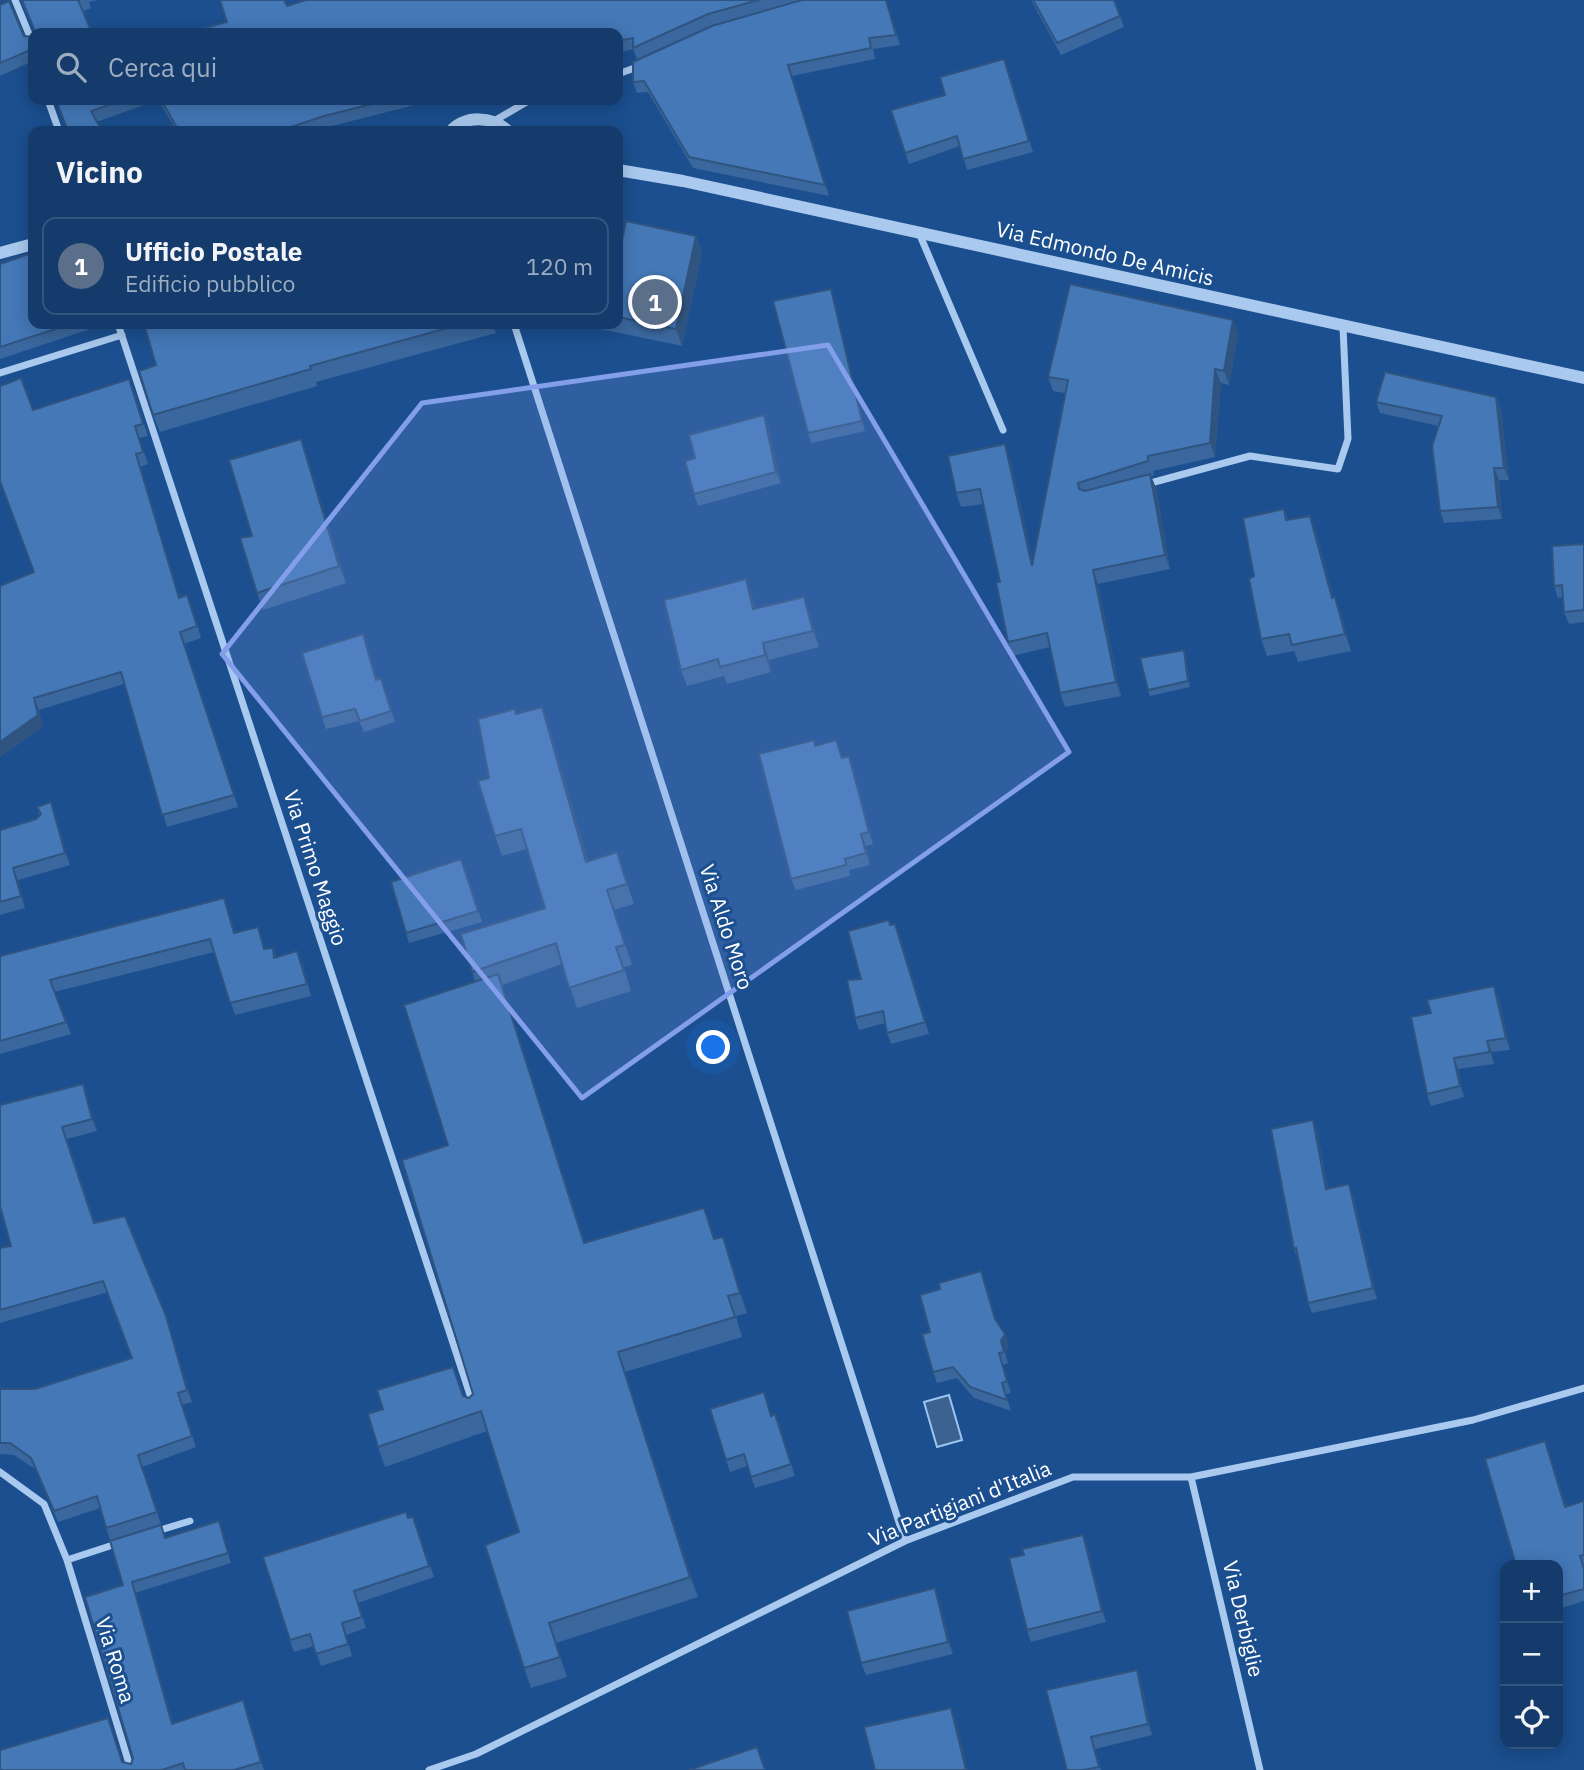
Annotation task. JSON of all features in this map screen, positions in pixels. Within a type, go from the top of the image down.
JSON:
[{"type":"street","points":[[15,0],[28,32]]},
{"type":"street","points":[[623,72],[649,62]]},
{"type":"street","points":[[50,105],[57,126]]},
{"type":"street","points":[[459,126],[467,121],[494,121],[521,105]]},
{"type":"street","points":[[494,121],[501,126]]},
{"type":"street","name":"Via Edmondo De Amicis","points":[[623,171],[683,181],[1584,378]]},
{"type":"street","points":[[919,232],[1003,429]]},
{"type":"street","points":[[0,253],[28,245]]},
{"type":"street","points":[[1143,485],[1250,456],[1338,468],[1348,439],[1343,327]]},
{"type":"street","name":"Via Primo Maggio","points":[[120,329],[340,1009],[475,1412]]},
{"type":"street","name":"Via Aldo Moro","points":[[516,329],[905,1541]]},
{"type":"street","points":[[0,373],[122,335]]},
{"type":"street","name":"Via Partigiani d'Italia","points":[[429,1770],[476,1754],[905,1541],[1073,1477],[1191,1477],[1473,1420],[1584,1388]]},
{"type":"street","name":"Via Roma","points":[[0,1472],[44,1504],[67,1560],[131,1770]]},
{"type":"street","name":"Via Derbiglie","points":[[1191,1477],[1261,1770]]},
{"type":"street","points":[[141,1536],[190,1521]]},
{"type":"street","points":[[67,1560],[128,1540]]},
{"type":"highlighted area","points":[[828,345],[1069,752],[582,1098],[222,654],[422,403]]},
{"type":"water","points":[[949,1395],[962,1440],[937,1447],[924,1402]]},
{"type":"building","points":[[22,0],[78,0],[90,28],[34,28]]},
{"type":"building","points":[[220,0],[284,0],[287,6],[306,0],[759,0],[708,14],[633,48],[633,38],[623,40],[623,28],[205,28],[227,22]]},
{"type":"building","points":[[802,0],[886,0],[896,35],[869,38],[871,48],[788,65],[825,185],[689,157],[644,81],[633,82],[633,62],[712,26]]},
{"type":"building","points":[[1033,0],[1114,0],[1120,16],[1057,43]]},
{"type":"building","points":[[9,1],[24,36],[28,36],[28,51],[0,63],[0,5]]},
{"type":"building","points":[[1004,59],[1029,141],[963,159],[957,136],[905,153],[891,110],[945,95],[940,77]]},
{"type":"building","points":[[58,105],[109,105],[91,111],[99,126],[66,126]]},
{"type":"building","points":[[164,105],[368,105],[294,126],[176,126]]},
{"type":"building","points":[[626,221],[696,236],[676,329],[623,318],[623,236]]},
{"type":"building","points":[[28,254],[28,329],[56,329],[0,347],[0,264]]},
{"type":"building","points":[[1070,284],[1233,320],[1224,371],[1215,369],[1210,443],[1148,456],[1148,461],[1078,483],[1079,489],[1085,491],[1150,474],[1165,555],[1093,570],[1116,682],[1060,693],[1047,633],[1008,642],[996,582],[1000,582],[980,489],[956,493],[948,456],[1005,444],[1032,566],[1068,380],[1048,377]]},
{"type":"building","points":[[831,289],[862,421],[808,433],[773,301]]},
{"type":"building","points":[[145,329],[444,329],[310,366],[311,369],[153,415],[139,371],[156,365]]},
{"type":"building","points":[[1385,372],[1496,397],[1504,468],[1494,468],[1498,507],[1440,511],[1432,446],[1442,416],[1376,402]]},
{"type":"building","points":[[21,378],[33,410],[129,379],[143,424],[135,426],[143,452],[136,454],[179,598],[187,595],[197,626],[180,632],[234,795],[162,815],[121,672],[34,698],[38,715],[0,742],[0,586],[34,572],[0,481],[0,386]]},
{"type":"building","points":[[764,415],[776,472],[694,494],[685,461],[695,458],[689,435]]},
{"type":"building","points":[[301,439],[339,566],[257,593],[240,538],[252,536],[229,460]]},
{"type":"building","points":[[1284,509],[1286,520],[1310,516],[1332,598],[1335,597],[1345,634],[1292,645],[1289,634],[1261,639],[1249,579],[1254,576],[1243,518]]},
{"type":"building","points":[[1584,544],[1584,610],[1564,612],[1562,585],[1554,586],[1552,546]]},
{"type":"building","points":[[746,579],[753,609],[804,597],[813,631],[763,643],[765,655],[720,667],[718,659],[681,670],[664,600]]},
{"type":"building","points":[[363,634],[376,680],[381,678],[391,711],[360,721],[355,709],[322,717],[302,653]]},
{"type":"building","points":[[1184,650],[1188,681],[1148,690],[1140,658]]},
{"type":"building","points":[[542,707],[586,862],[617,852],[627,884],[607,890],[625,945],[616,947],[624,970],[569,988],[556,943],[472,972],[461,934],[545,908],[521,829],[495,836],[478,781],[489,778],[478,719],[515,709],[516,714]]},
{"type":"building","points":[[814,740],[815,746],[836,740],[842,758],[849,756],[869,832],[861,834],[866,853],[845,859],[846,865],[791,879],[759,754]]},
{"type":"building","points":[[51,802],[65,853],[13,868],[21,896],[0,902],[0,830],[36,819],[41,814],[37,807]]},
{"type":"building","points":[[461,859],[478,911],[406,933],[391,882]]},
{"type":"building","points":[[224,898],[234,933],[258,927],[264,949],[273,948],[274,958],[297,951],[307,984],[230,1003],[210,939],[50,980],[66,1022],[0,1041],[0,956]]},
{"type":"building","points":[[889,920],[890,925],[895,924],[925,1022],[887,1033],[883,1011],[855,1018],[847,980],[861,979],[848,931]]},
{"type":"building","points":[[498,974],[584,1243],[704,1208],[714,1239],[723,1237],[740,1293],[728,1296],[735,1317],[618,1352],[690,1577],[549,1623],[560,1657],[524,1668],[485,1545],[519,1532],[481,1411],[378,1447],[368,1414],[383,1409],[377,1390],[453,1367],[463,1396],[469,1398],[473,1394],[402,1160],[448,1145],[404,1005]]},
{"type":"building","points":[[1494,986],[1506,1038],[1487,1041],[1490,1052],[1454,1058],[1460,1086],[1427,1094],[1411,1017],[1431,1013],[1427,1000]]},
{"type":"building","points":[[83,1084],[92,1119],[62,1127],[94,1223],[125,1216],[166,1316],[187,1390],[178,1393],[192,1436],[138,1455],[157,1512],[106,1528],[97,1496],[54,1511],[31,1458],[10,1443],[0,1443],[0,1389],[35,1389],[132,1358],[103,1281],[0,1310],[0,1248],[11,1246],[0,1206],[0,1105]]},
{"type":"building","points":[[1313,1120],[1326,1189],[1349,1184],[1373,1288],[1308,1303],[1296,1248],[1294,1249],[1271,1129]]},
{"type":"building","points":[[981,1271],[995,1319],[1005,1334],[1001,1341],[1004,1352],[999,1353],[1007,1381],[1002,1383],[1007,1400],[970,1387],[953,1367],[933,1372],[922,1334],[930,1332],[920,1295],[940,1289],[939,1283]]},
{"type":"building","points":[[764,1392],[771,1416],[775,1414],[791,1464],[751,1477],[744,1454],[726,1460],[710,1409]]},
{"type":"building","points":[[1545,1441],[1565,1507],[1584,1501],[1584,1555],[1580,1556],[1584,1569],[1584,1589],[1563,1595],[1563,1560],[1515,1560],[1485,1459]]},
{"type":"building","points":[[406,1512],[408,1518],[413,1517],[429,1566],[354,1591],[362,1617],[342,1623],[348,1644],[316,1654],[310,1634],[290,1640],[263,1557]]},
{"type":"building","points":[[219,1521],[228,1553],[132,1582],[172,1724],[243,1700],[261,1762],[234,1770],[185,1770],[183,1763],[162,1770],[0,1770],[0,1750],[108,1718],[122,1762],[131,1764],[133,1758],[85,1597],[123,1585],[110,1541],[161,1525],[165,1538]]},
{"type":"building","points":[[1083,1535],[1102,1611],[1027,1630],[1009,1558],[1024,1555],[1022,1549]]},
{"type":"building","points":[[935,1588],[948,1642],[861,1663],[847,1611]]},
{"type":"building","points":[[1137,1670],[1148,1724],[1091,1737],[1099,1767],[1067,1770],[1046,1690]]},
{"type":"building","points":[[951,1708],[966,1770],[875,1770],[864,1727]]},
{"type":"building","points":[[757,1747],[765,1770],[689,1770]]},
{"type":"place","name":"Ufficio Postale","points":[[655,302]]}]
